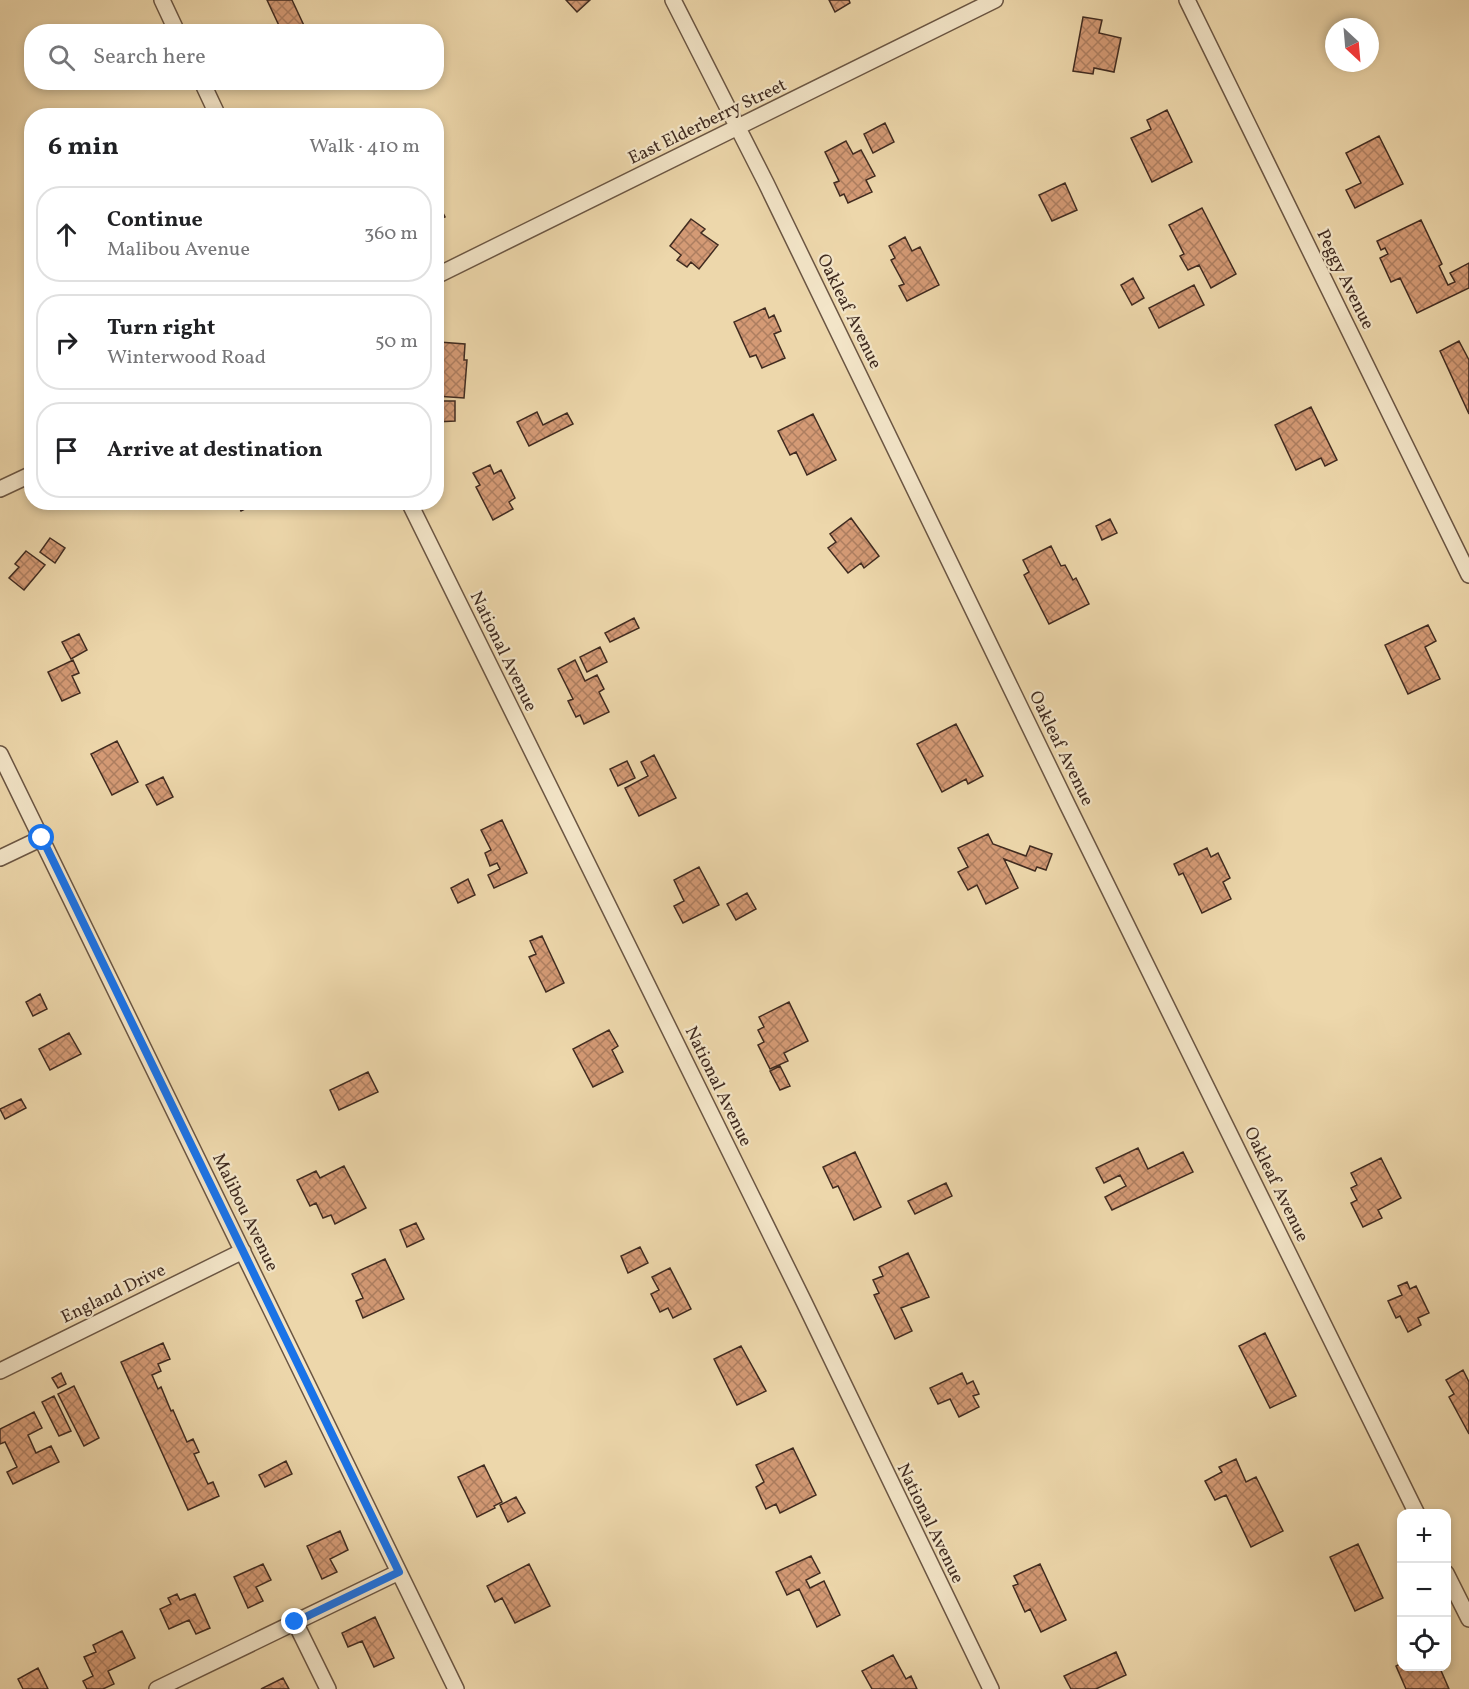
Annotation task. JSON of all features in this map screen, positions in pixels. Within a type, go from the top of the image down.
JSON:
[{"type":"street","points":[[162,0],[173,24]]},
{"type":"street","name":"Oakleaf Avenue","points":[[673,0],[1415,1509]]},
{"type":"street","name":"East Elderberry Street","points":[[444,272],[995,0]]},
{"type":"street","name":"Peggy Avenue","points":[[1188,0],[1469,575]]},
{"type":"street","points":[[206,90],[214,108]]},
{"type":"street","points":[[0,489],[24,478]]},
{"type":"street","name":"National Avenue","points":[[413,510],[804,1302],[991,1689]]},
{"type":"street","name":"Malibou Avenue","points":[[0,754],[456,1689]]},
{"type":"street","points":[[0,858],[42,838]]},
{"type":"street","name":"England Drive","points":[[0,1371],[243,1251]]},
{"type":"street","points":[[157,1689],[399,1572]]},
{"type":"street","points":[[1451,1583],[1469,1619]]},
{"type":"street","points":[[295,1622],[328,1689]]},
{"type":"building","points":[[267,0],[292,0],[303,24],[278,24]]},
{"type":"building","points":[[566,0],[590,0],[577,12]]},
{"type":"building","points":[[829,0],[849,0],[850,3],[835,12]]},
{"type":"building","points":[[1083,17],[1102,20],[1099,33],[1121,38],[1114,72],[1094,68],[1093,74],[1073,71]]},
{"type":"building","points":[[1167,110],[1192,162],[1152,182],[1131,138],[1151,129],[1147,120]]},
{"type":"building","points":[[885,123],[894,142],[873,153],[864,134]]},
{"type":"building","points":[[1379,136],[1403,184],[1355,208],[1346,190],[1361,183],[1346,153]]},
{"type":"building","points":[[846,141],[853,154],[861,150],[875,176],[866,180],[872,192],[848,203],[844,194],[840,196],[834,183],[839,181],[825,152]]},
{"type":"building","points":[[1065,183],[1077,210],[1052,221],[1039,195]]},
{"type":"building","points":[[1202,208],[1236,274],[1211,288],[1199,265],[1188,270],[1180,256],[1184,254],[1169,225]]},
{"type":"building","points":[[691,219],[705,229],[701,233],[718,245],[699,269],[691,262],[687,267],[677,260],[681,255],[670,246]]},
{"type":"building","points":[[1421,220],[1442,264],[1439,266],[1448,285],[1455,282],[1450,273],[1469,263],[1469,288],[1417,313],[1400,278],[1391,282],[1380,258],[1388,254],[1385,248],[1381,250],[1377,241]]},
{"type":"building","points":[[905,237],[912,251],[920,247],[939,285],[907,301],[899,286],[904,284],[891,260],[895,258],[889,246]]},
{"type":"building","points":[[1133,278],[1144,298],[1132,305],[1121,285]]},
{"type":"building","points":[[1194,285],[1204,305],[1159,328],[1149,308]]},
{"type":"building","points":[[765,308],[769,318],[774,315],[781,331],[774,334],[785,358],[762,368],[756,355],[750,357],[734,322]]},
{"type":"building","points":[[1459,341],[1469,360],[1469,414],[1440,351]]},
{"type":"building","points":[[444,342],[465,344],[464,360],[467,360],[464,398],[444,397]]},
{"type":"building","points":[[444,401],[455,401],[455,421],[444,422]]},
{"type":"building","points":[[1311,407],[1337,460],[1325,466],[1321,458],[1296,470],[1275,425]]},
{"type":"building","points":[[537,412],[543,425],[567,413],[573,424],[529,446],[517,422]]},
{"type":"building","points":[[813,414],[836,460],[807,475],[796,452],[790,455],[778,431]]},
{"type":"building","points":[[490,465],[494,474],[501,470],[515,498],[509,502],[513,509],[493,520],[476,487],[480,485],[473,473]]},
{"type":"building","points":[[851,518],[879,556],[864,568],[861,563],[848,573],[828,548],[836,542],[830,534]]},
{"type":"building","points":[[1110,519],[1117,533],[1102,540],[1096,526]]},
{"type":"building","points":[[50,538],[65,548],[55,563],[40,552]]},
{"type":"building","points":[[1051,546],[1061,566],[1065,565],[1073,580],[1076,578],[1089,604],[1049,624],[1024,575],[1029,572],[1023,560]]},
{"type":"building","points":[[26,551],[45,565],[24,590],[9,578],[19,567],[15,564]]},
{"type":"building","points":[[634,618],[639,628],[610,642],[605,633]]},
{"type":"building","points":[[1428,625],[1436,641],[1425,647],[1440,679],[1408,694],[1385,645]]},
{"type":"building","points":[[79,634],[87,650],[71,659],[62,642]]},
{"type":"building","points":[[600,647],[607,662],[587,672],[580,657]]},
{"type":"building","points":[[73,660],[79,673],[72,676],[80,693],[62,701],[48,672]]},
{"type":"building","points":[[575,660],[585,681],[597,675],[604,689],[599,692],[609,712],[584,724],[580,715],[576,717],[568,701],[573,699],[558,669]]},
{"type":"building","points":[[956,724],[983,776],[968,784],[966,779],[942,792],[917,744]]},
{"type":"building","points":[[117,741],[138,782],[112,795],[91,754]]},
{"type":"building","points":[[654,755],[676,798],[639,816],[625,788],[648,776],[641,762]]},
{"type":"building","points":[[627,761],[635,778],[618,786],[610,769]]},
{"type":"building","points":[[163,777],[173,797],[157,805],[146,785]]},
{"type":"building","points":[[502,820],[527,873],[494,888],[488,875],[500,869],[497,863],[490,866],[485,853],[491,850],[481,830]]},
{"type":"building","points":[[988,834],[993,844],[1026,856],[1030,846],[1052,854],[1046,870],[1037,867],[1035,871],[1004,859],[1018,888],[986,904],[977,885],[968,890],[958,872],[968,867],[958,848]]},
{"type":"building","points":[[1207,848],[1211,857],[1218,853],[1230,878],[1223,882],[1231,899],[1202,913],[1183,873],[1179,875],[1174,864]]},
{"type":"building","points":[[699,867],[719,905],[683,923],[674,906],[684,901],[674,880]]},
{"type":"building","points":[[468,879],[475,895],[458,903],[451,888]]},
{"type":"building","points":[[747,893],[756,909],[736,920],[727,904]]},
{"type":"building","points":[[542,936],[564,983],[546,992],[529,957],[536,954],[530,941]]},
{"type":"building","points":[[40,994],[47,1009],[33,1016],[26,1002]]},
{"type":"building","points":[[789,1002],[808,1041],[784,1053],[788,1061],[770,1069],[758,1045],[764,1042],[758,1030],[764,1027],[759,1017]]},
{"type":"building","points":[[609,1030],[618,1046],[612,1050],[623,1072],[593,1087],[573,1049]]},
{"type":"building","points":[[69,1033],[81,1054],[50,1070],[39,1049]]},
{"type":"building","points":[[780,1066],[790,1086],[780,1090],[770,1071]]},
{"type":"building","points":[[368,1072],[378,1092],[339,1110],[330,1090]]},
{"type":"building","points":[[21,1099],[26,1108],[5,1119],[0,1109]]},
{"type":"building","points":[[1138,1148],[1148,1169],[1183,1152],[1193,1172],[1112,1210],[1105,1197],[1126,1186],[1120,1175],[1104,1183],[1096,1168]]},
{"type":"building","points":[[855,1152],[881,1207],[854,1220],[838,1186],[833,1188],[823,1167]]},
{"type":"building","points":[[1381,1158],[1401,1198],[1378,1210],[1382,1218],[1363,1227],[1351,1203],[1357,1200],[1351,1188],[1357,1185],[1351,1173]]},
{"type":"building","points":[[344,1166],[366,1208],[335,1224],[331,1215],[323,1218],[316,1203],[310,1206],[297,1180],[316,1171],[320,1178]]},
{"type":"building","points":[[946,1183],[952,1196],[915,1214],[908,1201]]},
{"type":"building","points":[[416,1223],[424,1239],[407,1247],[400,1230]]},
{"type":"building","points":[[640,1247],[648,1263],[628,1273],[621,1256]]},
{"type":"building","points":[[908,1253],[929,1297],[901,1308],[912,1331],[895,1339],[874,1295],[879,1293],[873,1280],[883,1276],[879,1267]]},
{"type":"building","points":[[385,1259],[404,1299],[363,1318],[356,1301],[363,1298],[352,1274]]},
{"type":"building","points":[[670,1268],[691,1309],[673,1318],[668,1308],[660,1312],[651,1294],[659,1290],[652,1277]]},
{"type":"building","points":[[1407,1282],[1410,1289],[1416,1286],[1429,1313],[1418,1318],[1421,1325],[1408,1332],[1400,1316],[1396,1318],[1388,1301],[1402,1295],[1398,1286]]},
{"type":"building","points":[[1265,1333],[1296,1396],[1270,1408],[1239,1346]]},
{"type":"building","points":[[163,1343],[170,1359],[158,1364],[161,1371],[152,1375],[158,1389],[161,1387],[187,1442],[193,1439],[199,1452],[194,1454],[208,1484],[213,1482],[219,1496],[188,1510],[121,1362]]},
{"type":"building","points":[[741,1346],[766,1391],[737,1405],[714,1359]]},
{"type":"building","points":[[1463,1370],[1469,1382],[1469,1434],[1449,1397],[1454,1394],[1446,1380]]},
{"type":"building","points":[[61,1373],[66,1384],[58,1388],[52,1378]]},
{"type":"building","points":[[962,1373],[967,1384],[973,1381],[979,1394],[973,1396],[979,1407],[959,1417],[950,1399],[938,1404],[930,1388]]},
{"type":"building","points":[[74,1386],[99,1438],[84,1446],[58,1394]]},
{"type":"building","points":[[54,1396],[71,1431],[59,1436],[42,1402]]},
{"type":"building","points":[[34,1412],[42,1428],[28,1435],[36,1453],[51,1446],[59,1462],[13,1484],[7,1472],[17,1467],[5,1442],[0,1444],[0,1429]]},
{"type":"building","points":[[793,1448],[816,1495],[780,1513],[776,1504],[766,1509],[756,1487],[764,1482],[756,1465]]},
{"type":"building","points":[[1236,1459],[1246,1482],[1256,1477],[1283,1531],[1251,1547],[1226,1495],[1215,1500],[1205,1481],[1222,1472],[1219,1467]]},
{"type":"building","points":[[286,1461],[292,1474],[265,1487],[259,1475]]},
{"type":"building","points":[[484,1465],[502,1502],[477,1517],[458,1477]]},
{"type":"building","points":[[516,1497],[525,1513],[508,1522],[500,1505]]},
{"type":"building","points":[[340,1531],[348,1550],[330,1559],[337,1572],[322,1579],[307,1546]]},
{"type":"building","points":[[1358,1544],[1383,1598],[1355,1611],[1330,1557]]},
{"type":"building","points":[[811,1556],[820,1573],[806,1580],[810,1588],[824,1581],[840,1615],[817,1627],[799,1589],[787,1595],[776,1572]]},
{"type":"building","points":[[263,1564],[271,1580],[256,1587],[263,1601],[248,1608],[234,1577]]},
{"type":"building","points":[[529,1564],[550,1606],[515,1623],[502,1598],[495,1602],[487,1586]]},
{"type":"building","points":[[1040,1564],[1066,1620],[1041,1632],[1030,1609],[1025,1612],[1013,1586],[1018,1584],[1014,1576]]},
{"type":"building","points":[[177,1594],[180,1600],[195,1594],[210,1628],[196,1634],[189,1620],[169,1629],[160,1609],[171,1604],[168,1598]]},
{"type":"building","points":[[375,1617],[394,1658],[374,1667],[362,1641],[348,1647],[342,1633]]},
{"type":"building","points":[[122,1631],[135,1658],[108,1671],[114,1684],[103,1689],[87,1689],[83,1681],[93,1676],[84,1657],[96,1652],[93,1645]]},
{"type":"building","points":[[1116,1652],[1126,1675],[1096,1689],[1071,1689],[1064,1676]]},
{"type":"building","points":[[893,1655],[906,1679],[911,1676],[917,1689],[872,1689],[862,1671]]},
{"type":"building","points":[[38,1668],[48,1689],[23,1689],[18,1679]]},
{"type":"building","points":[[1398,1671],[1441,1671],[1449,1689],[1406,1689]]},
{"type":"building","points":[[283,1678],[289,1689],[261,1689]]},
{"type":"route","points":[[42,838],[399,1572],[295,1622]]}]
